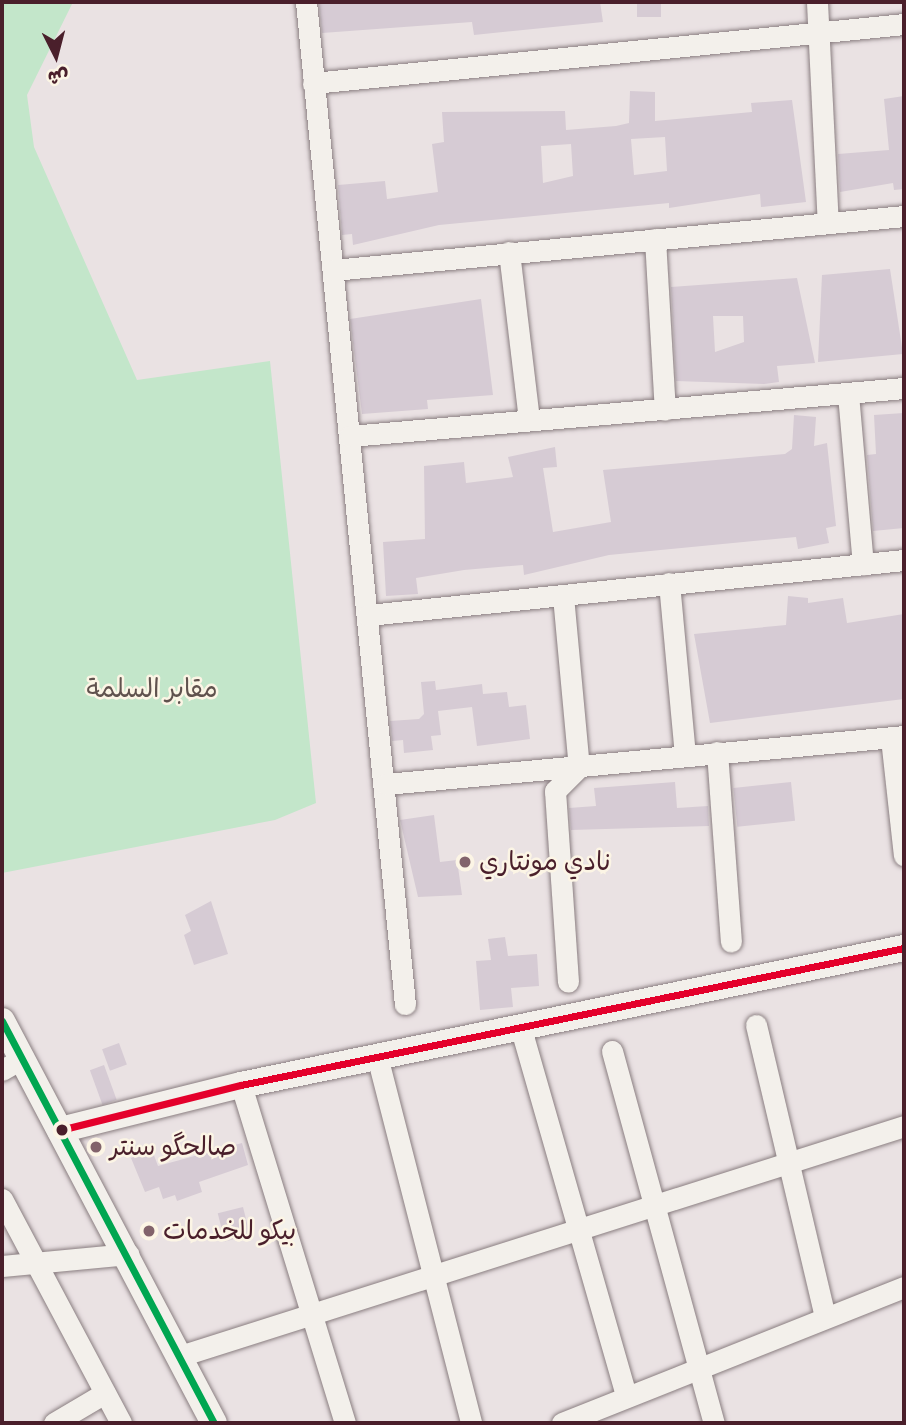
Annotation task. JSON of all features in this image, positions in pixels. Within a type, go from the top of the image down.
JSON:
[{"type":"street","points":[[306,2],[386,784],[405,1004]]},
{"type":"street","points":[[817,2],[828,223]]},
{"type":"street","points":[[313,83],[904,24]]},
{"type":"street","points":[[333,270],[904,216]]},
{"type":"street","points":[[655,239],[665,410]]},
{"type":"street","points":[[509,252],[529,419]]},
{"type":"street","points":[[350,436],[904,388]]},
{"type":"street","points":[[848,394],[863,564]]},
{"type":"street","points":[[368,615],[904,560]]},
{"type":"street","points":[[669,583],[685,754]]},
{"type":"street","points":[[563,596],[579,767]]},
{"type":"street","points":[[386,784],[579,767],[685,754],[897,737],[904,855]]},
{"type":"street","points":[[717,752],[731,941]]},
{"type":"street","points":[[568,982],[555,791],[579,767]]},
{"type":"street","points":[[61,1130],[241,1085],[904,948]]},
{"type":"street","points":[[2,1021],[11,1065],[61,1130],[214,1423]]},
{"type":"street","points":[[756,1025],[825,1317]]},
{"type":"street","points":[[521,1029],[626,1396]]},
{"type":"street","points":[[612,1051],[714,1423]]},
{"type":"street","points":[[377,1056],[471,1423]]},
{"type":"street","points":[[241,1085],[345,1423]]},
{"type":"street","points":[[180,1356],[434,1273],[788,1166],[904,1125]]},
{"type":"street","points":[[2,1199],[121,1423]]},
{"type":"street","points":[[2,1266],[128,1254]]},
{"type":"street","points":[[562,1423],[699,1364],[904,1287]]},
{"type":"street","points":[[54,1423],[105,1394]]},
{"type":"green space","name":"مقابر السلمة","points":[[2,2],[73,2],[27,95],[34,147],[137,380],[270,361],[316,803],[275,820],[2,873]]},
{"type":"building","points":[[600,2],[603,22],[474,35],[472,22],[322,33],[319,4]]},
{"type":"building","points":[[637,2],[661,2],[661,17],[637,17]]},
{"type":"building","points":[[630,91],[655,92],[655,121],[752,112],[751,103],[792,100],[806,202],[761,207],[760,194],[669,208],[669,203],[439,225],[353,245],[352,234],[342,235],[338,185],[385,181],[387,199],[438,192],[432,144],[444,142],[442,112],[565,111],[566,130],[629,123]],"holes":[[[665,137],[667,171],[634,175],[631,139]],[[571,144],[573,176],[543,183],[541,146]]]},
{"type":"building","points":[[904,96],[904,189],[894,190],[893,183],[840,192],[838,154],[889,150],[884,99]]},
{"type":"building","points":[[890,269],[903,354],[818,362],[822,275]]},
{"type":"building","points":[[797,278],[815,363],[777,366],[779,382],[764,384],[676,381],[671,287]],"holes":[[[713,316],[743,316],[744,342],[715,352]]]},
{"type":"building","points":[[481,299],[493,395],[427,400],[428,409],[362,414],[350,319]]},
{"type":"building","points":[[904,413],[904,528],[873,531],[867,455],[876,454],[874,415]]},
{"type":"building","points":[[794,415],[816,417],[814,446],[827,443],[836,526],[826,528],[829,543],[798,549],[796,537],[609,555],[524,575],[523,565],[464,570],[416,578],[418,594],[386,596],[383,542],[425,539],[424,466],[464,462],[466,483],[513,477],[508,457],[555,447],[557,467],[543,468],[553,532],[611,522],[603,470],[785,454],[792,449]]},
{"type":"building","points":[[788,596],[808,598],[808,603],[843,598],[847,623],[904,614],[904,699],[710,723],[694,634],[786,625]]},
{"type":"building","points":[[435,681],[436,690],[482,684],[483,694],[507,692],[509,707],[526,705],[530,739],[477,746],[472,707],[438,711],[441,735],[431,736],[433,750],[404,753],[403,740],[392,741],[390,721],[419,719],[424,714],[421,682]]},
{"type":"building","points":[[675,782],[677,808],[708,806],[709,826],[571,830],[569,808],[596,806],[594,788]]},
{"type":"building","points":[[791,782],[795,821],[737,827],[733,788]]},
{"type":"building","points":[[434,815],[440,862],[457,860],[462,895],[418,897],[400,820]]},
{"type":"building","points":[[211,901],[228,954],[194,965],[184,935],[191,931],[185,915]]},
{"type":"building","points":[[505,937],[508,956],[537,954],[539,986],[511,988],[513,1007],[480,1010],[476,961],[491,960],[488,939]]},
{"type":"building","points":[[119,1043],[127,1065],[110,1071],[102,1049]]},
{"type":"building","points":[[104,1065],[117,1100],[103,1105],[90,1070]]},
{"type":"building","points":[[242,1143],[248,1165],[199,1182],[202,1192],[177,1201],[175,1195],[163,1199],[159,1187],[145,1192],[131,1158],[152,1150],[158,1166]]},
{"type":"building","points":[[243,1207],[250,1235],[225,1241],[218,1213]]},
{"type":"transit line","points":[[60,1130],[241,1085],[904,948]]},
{"type":"transit line","points":[[2,1021],[214,1423]]},
{"type":"place","name":"نادي مونتاري","points":[[465,862]]},
{"type":"place","name":"صالحگو سنتر","points":[[96,1147]]},
{"type":"place","name":"بيكو للخدمات","points":[[149,1231]]}]
